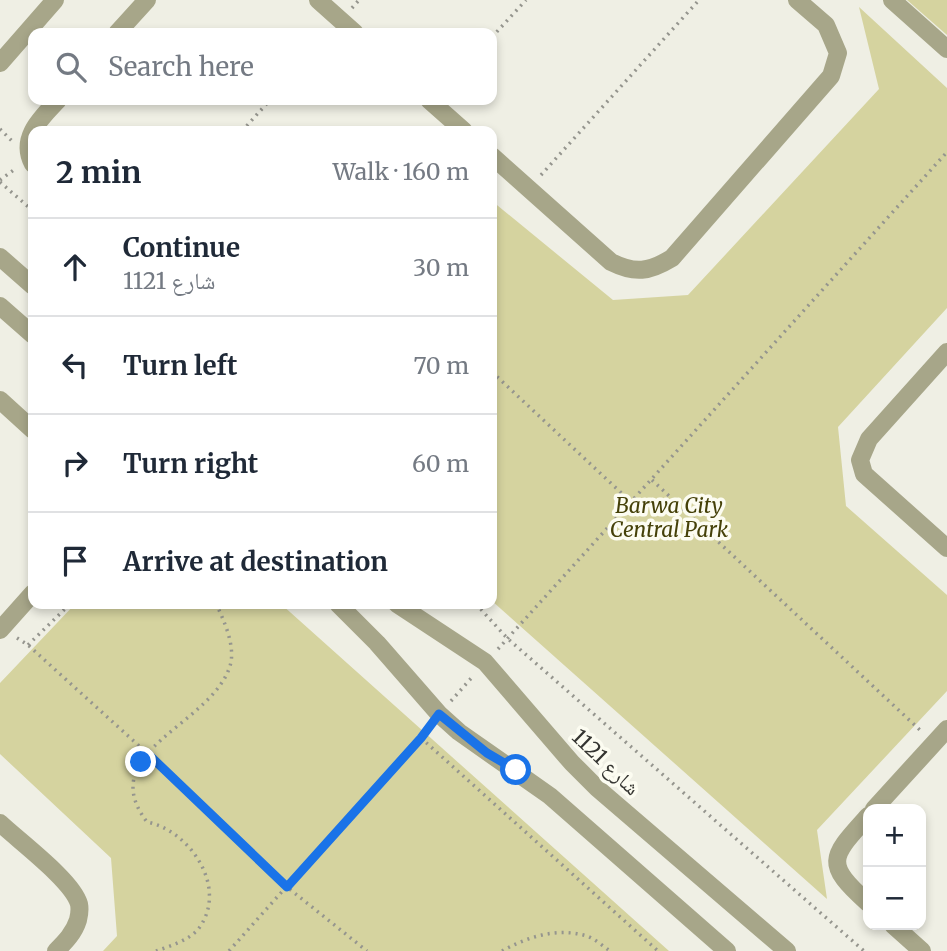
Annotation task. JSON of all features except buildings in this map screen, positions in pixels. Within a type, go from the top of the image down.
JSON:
[{"type":"street","points":[[31,28],[55,0]]},
{"type":"street","points":[[122,28],[147,0]]},
{"type":"street","points":[[318,0],[349,28]]},
{"type":"street","points":[[497,160],[611,262],[627,270],[657,267],[672,258],[831,76],[838,53],[826,25],[797,0]]},
{"type":"street","points":[[892,0],[947,49]]},
{"type":"street","points":[[0,63],[28,31]]},
{"type":"street","points":[[35,126],[53,105]]},
{"type":"street","points":[[432,105],[444,125]]},
{"type":"street","points":[[0,257],[28,282]]},
{"type":"street","points":[[0,306],[28,331]]},
{"type":"street","points":[[947,352],[869,439],[860,460],[864,474],[947,548]]},
{"type":"street","points":[[0,400],[28,425]]},
{"type":"street","points":[[1,629],[28,599]]},
{"type":"street","points":[[343,609],[377,643],[439,714],[487,753],[516,770],[550,796],[727,951]]},
{"type":"street","name":"شارع 1121","points":[[405,609],[485,662],[597,788],[787,951]]},
{"type":"street","points":[[879,804],[947,729]]},
{"type":"street","points":[[863,822],[842,845],[836,860],[840,875],[863,898]]},
{"type":"street","points":[[0,823],[61,877],[79,905],[73,932],[56,951]]},
{"type":"street","points":[[899,930],[922,951]]},
{"type":"path","points":[[497,32],[526,0]]},
{"type":"path","points":[[528,188],[699,0]]},
{"type":"path","points":[[247,126],[265,105]]},
{"type":"path","points":[[229,951],[421,738],[485,662],[947,152]]},
{"type":"path","points":[[0,182],[28,207]]},
{"type":"path","points":[[497,377],[631,502]]},
{"type":"path","points":[[651,479],[934,743]]},
{"type":"path","points":[[29,645],[65,609]]},
{"type":"path","points":[[156,951],[180,942],[198,930],[206,915],[210,896],[203,867],[191,849],[177,835],[160,825],[146,822],[137,810],[132,799],[133,776],[148,754],[204,704],[230,664],[231,649],[218,609]]},
{"type":"path","points":[[481,609],[507,638],[864,951]]},
{"type":"path","points":[[1,629],[29,645],[287,887],[367,951]]},
{"type":"path","points":[[421,738],[658,951]]},
{"type":"path","points":[[502,951],[545,934],[567,933],[589,937],[610,951]]},
{"type":"green space","points":[[907,0],[947,0],[947,35]]},
{"type":"green space","name":"Barwa City Central Park","points":[[859,7],[947,88],[947,308],[838,427],[846,506],[947,595],[947,691],[817,830],[827,899],[497,605],[497,205],[613,300],[688,295],[879,89]]},
{"type":"green space","points":[[70,609],[287,609],[669,951],[103,951],[117,936],[111,858],[0,754],[0,683]]},
{"type":"route","points":[[141,762],[148,754],[287,887],[421,738],[439,714],[487,753],[516,770]]}]
